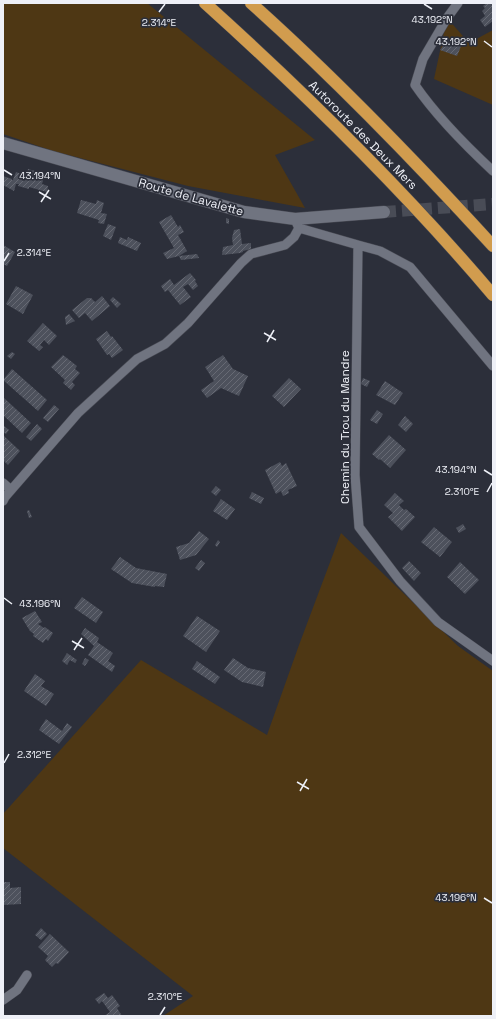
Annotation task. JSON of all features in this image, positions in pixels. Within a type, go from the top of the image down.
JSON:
[{"type":"highway","name":"Autoroute des Deux Mers","points":[[205,3],[256,49],[337,127],[424,217],[493,295]]},
{"type":"highway","name":"Autoroute des Deux Mers","points":[[251,3],[284,32],[367,113],[431,178],[493,246]]},
{"type":"main road","name":"Route de Lavalette","points":[[3,143],[244,212],[297,224],[384,212]]},
{"type":"street","points":[[458,3],[446,18],[424,59],[415,85],[427,103],[493,171]]},
{"type":"street","points":[[3,501],[78,413],[137,359],[165,344],[188,323],[241,263],[251,254],[285,245],[294,237],[297,224],[358,245],[380,250],[410,267],[493,366]]},
{"type":"street","name":"Chemin du Trou du Mandre","points":[[358,245],[355,475],[359,527],[400,581],[438,622],[493,661]]},
{"type":"street","points":[[3,482],[12,490]]},
{"type":"street","points":[[3,1000],[17,990],[27,975]]},
{"type":"shaded area","points":[[3,3],[147,3],[315,140],[275,155],[305,208],[188,186],[53,151],[3,134]]},
{"type":"shaded area","points":[[447,18],[469,43],[493,30],[493,105],[434,79]]},
{"type":"shaded area","points":[[341,533],[458,646],[493,671],[493,1016],[163,1016],[193,996],[3,848],[3,814],[141,660],[267,735]]},
{"type":"building","points":[[487,3],[493,3],[493,21],[485,27],[480,20],[485,16],[482,11],[485,8],[483,6]]},
{"type":"building","points":[[448,39],[462,44],[457,56],[440,50]]},
{"type":"building","points":[[28,169],[45,174],[42,184],[48,186],[47,192],[29,187],[29,189],[18,186],[19,184],[16,184],[14,191],[3,185],[3,176],[13,180],[16,172],[21,174],[22,171],[27,173]]},
{"type":"building","points":[[81,200],[96,204],[97,200],[104,203],[101,213],[107,214],[104,224],[98,223],[99,220],[77,213]]},
{"type":"building","points":[[171,215],[178,227],[180,225],[184,232],[178,235],[187,251],[179,256],[167,259],[163,253],[174,248],[159,222]]},
{"type":"building","points":[[226,218],[229,219],[229,224],[226,223]]},
{"type":"building","points":[[108,224],[116,227],[111,240],[103,236]]},
{"type":"building","points":[[240,229],[242,244],[251,243],[251,249],[240,253],[222,255],[223,247],[233,245],[232,238],[234,230]]},
{"type":"building","points":[[120,237],[127,240],[128,237],[141,243],[137,251],[118,243]]},
{"type":"building","points":[[3,245],[15,252],[7,266],[3,264]]},
{"type":"building","points":[[197,254],[199,258],[181,260],[179,256]]},
{"type":"building","points":[[190,273],[196,280],[195,281],[198,286],[193,290],[188,284],[183,287],[191,297],[180,305],[168,290],[165,292],[161,286],[170,279],[174,285]]},
{"type":"building","points":[[16,286],[33,295],[23,314],[6,304]]},
{"type":"building","points":[[102,296],[110,306],[92,321],[85,313],[79,318],[72,310],[87,298],[91,298],[95,302]]},
{"type":"building","points":[[113,297],[121,304],[117,308],[110,300]]},
{"type":"building","points":[[69,314],[75,321],[66,325],[65,317]]},
{"type":"building","points":[[43,323],[57,336],[49,345],[44,340],[40,345],[43,347],[39,351],[27,341]]},
{"type":"building","points":[[107,331],[123,350],[112,358],[109,354],[107,355],[96,339]]},
{"type":"building","points":[[12,352],[15,354],[11,359],[7,356]]},
{"type":"building","points":[[63,355],[77,366],[75,369],[80,373],[72,382],[75,385],[71,390],[63,383],[65,380],[51,367]]},
{"type":"building","points":[[223,355],[233,369],[248,376],[239,396],[221,388],[207,398],[201,390],[214,381],[205,367]]},
{"type":"building","points":[[12,369],[47,400],[38,411],[3,380]]},
{"type":"building","points":[[289,378],[301,389],[284,407],[272,396]]},
{"type":"building","points":[[363,378],[370,381],[367,387],[361,384]]},
{"type":"building","points":[[385,381],[403,393],[395,405],[376,395]]},
{"type":"building","points":[[3,397],[31,423],[22,433],[3,415]]},
{"type":"building","points":[[54,405],[59,409],[48,422],[43,418]]},
{"type":"building","points":[[377,410],[383,414],[377,424],[370,420]]},
{"type":"building","points":[[405,416],[413,424],[406,432],[398,425]]},
{"type":"building","points":[[37,424],[42,429],[31,441],[26,437]]},
{"type":"building","points":[[3,425],[9,430],[6,434],[3,432]]},
{"type":"building","points":[[3,435],[20,451],[8,465],[3,460]]},
{"type":"building","points":[[389,435],[406,450],[390,468],[372,454]]},
{"type":"building","points":[[280,462],[282,466],[286,463],[297,486],[288,490],[289,493],[283,496],[281,491],[276,494],[265,470]]},
{"type":"building","points":[[216,486],[221,490],[216,496],[211,492]]},
{"type":"building","points":[[252,492],[264,498],[261,504],[249,498]]},
{"type":"building","points":[[395,493],[404,501],[399,505],[415,517],[402,531],[388,517],[393,513],[384,505]]},
{"type":"building","points":[[221,499],[235,509],[227,520],[213,511]]},
{"type":"building","points":[[29,510],[32,517],[29,518],[27,511]]},
{"type":"building","points":[[463,524],[466,529],[459,533],[456,528]]},
{"type":"building","points":[[434,527],[452,542],[440,557],[421,542]]},
{"type":"building","points":[[199,531],[209,539],[196,555],[180,560],[176,547],[189,543]]},
{"type":"building","points":[[218,540],[220,542],[217,547],[215,545]]},
{"type":"building","points":[[120,557],[136,568],[167,574],[164,587],[132,583],[111,569]]},
{"type":"building","points":[[201,560],[205,563],[199,571],[195,568]]},
{"type":"building","points":[[409,561],[421,573],[414,581],[402,568]]},
{"type":"building","points":[[460,562],[479,580],[465,594],[447,577]]},
{"type":"building","points":[[82,597],[103,612],[96,623],[74,608]]},
{"type":"building","points":[[35,611],[42,622],[38,624],[53,633],[48,641],[46,639],[43,643],[33,636],[34,634],[30,631],[22,618]]},
{"type":"building","points":[[197,616],[220,631],[206,652],[183,636]]},
{"type":"building","points":[[85,628],[99,638],[97,642],[113,653],[108,661],[115,666],[112,672],[88,655],[94,646],[81,634]]},
{"type":"building","points":[[67,653],[77,660],[75,663],[70,660],[67,665],[62,661]]},
{"type":"building","points":[[85,658],[89,660],[85,666],[82,664]]},
{"type":"building","points":[[233,658],[248,668],[266,672],[263,687],[242,682],[224,670]]},
{"type":"building","points":[[197,661],[220,677],[215,684],[192,669]]},
{"type":"building","points":[[35,674],[45,681],[41,686],[54,694],[46,706],[24,691]]},
{"type":"building","points":[[46,719],[62,731],[67,723],[72,727],[59,744],[39,730]]},
{"type":"building","points":[[3,882],[10,882],[10,888],[21,887],[21,904],[3,905]]},
{"type":"building","points":[[41,928],[47,934],[41,940],[35,935]]},
{"type":"building","points":[[50,934],[69,952],[58,964],[56,963],[52,967],[45,960],[48,956],[38,947]]},
{"type":"building","points":[[104,993],[108,998],[112,995],[120,1006],[117,1008],[122,1016],[104,1016],[110,1012],[102,1001],[99,1004],[95,999]]},
{"type":"tunnel","points":[[384,212],[493,204]]}]
